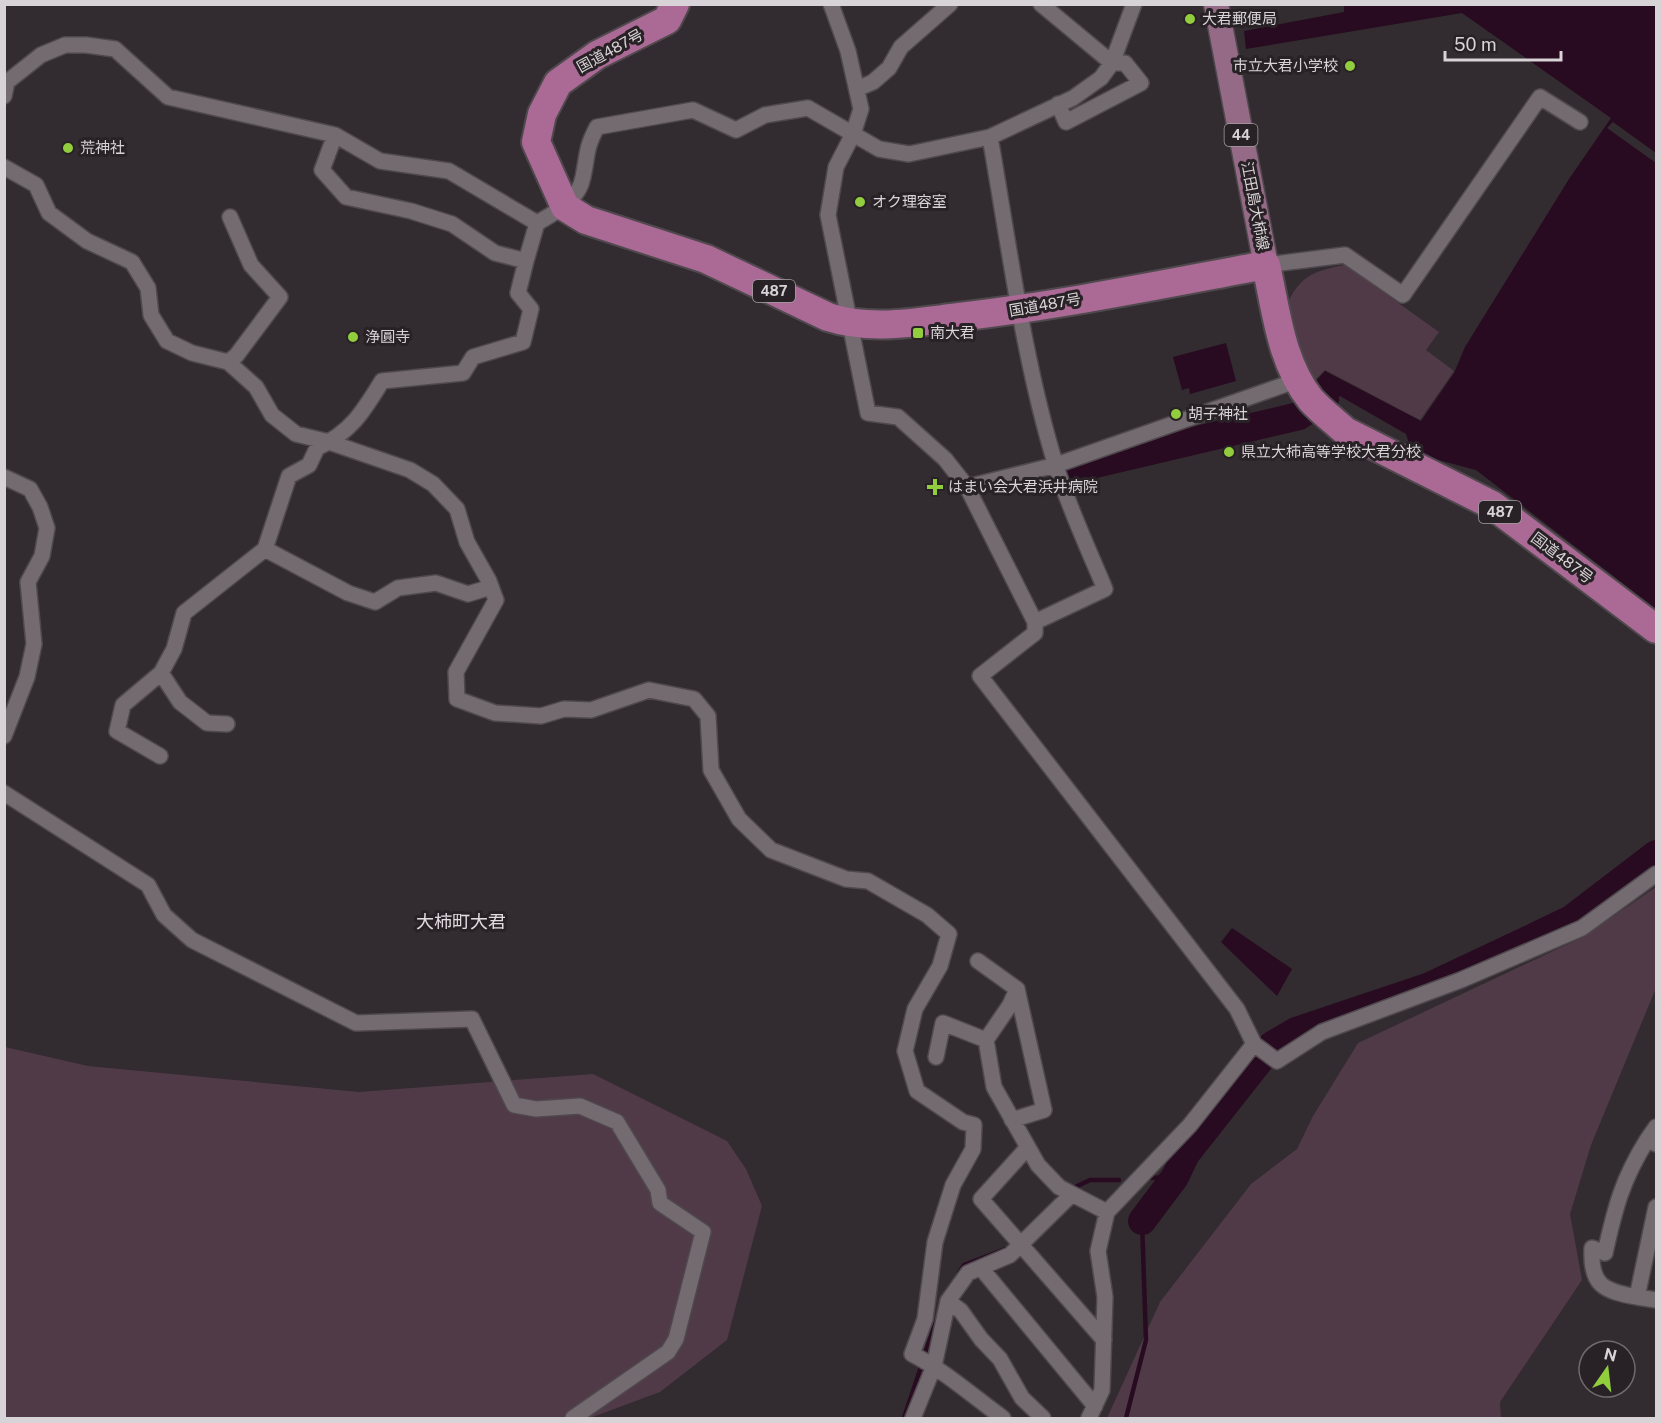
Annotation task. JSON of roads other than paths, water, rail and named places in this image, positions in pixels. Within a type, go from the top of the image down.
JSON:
[{"type":"highway","name":"国道487号","points":[[675,4],[667,20],[597,55],[558,83],[542,114],[536,142],[565,207],[586,220],[706,259],[828,317],[849,324],[893,324],[1020,310],[1266,265],[1286,351],[1298,380],[1311,400],[1330,418],[1345,431],[1492,505],[1656,629]]},
{"type":"main road","name":"江田島大柿線","points":[[1216,4],[1266,265]]},
{"type":"street","points":[[831,4],[848,51],[861,108],[853,134],[836,167],[828,215],[868,413],[898,417],[945,459],[967,487],[1035,622],[1035,633],[980,676],[1236,1009],[1254,1044],[1277,1061],[1322,1032],[1461,980],[1582,928],[1656,874]]},
{"type":"street","points":[[857,89],[873,82],[889,68],[901,47],[950,4]]},
{"type":"street","points":[[1041,4],[1112,63],[1125,63],[1141,83],[1066,122],[1058,104]]},
{"type":"street","points":[[160,756],[117,731],[123,705],[161,673],[174,649],[184,613],[265,549],[289,476],[309,465],[317,448],[329,442],[360,417],[382,381],[463,373],[473,357],[523,342],[531,309],[518,293],[537,223],[565,207],[583,180],[586,147],[597,127],[693,110],[736,130],[765,115],[808,108],[879,149],[909,154],[990,137],[1094,84],[1112,63],[1134,4]]},
{"type":"street","points":[[4,96],[7,82],[41,55],[65,45],[115,49],[168,97],[335,135],[380,161],[449,171],[537,223]]},
{"type":"street","points":[[1266,265],[1345,255],[1403,294],[1540,97],[1580,122]]},
{"type":"street","points":[[335,135],[322,170],[346,197],[411,211],[452,224],[495,253],[526,261]]},
{"type":"street","points":[[990,137],[1020,310],[1056,465],[1105,590],[1035,622]]},
{"type":"street","points":[[4,167],[36,185],[49,213],[87,241],[132,262],[148,288],[151,315],[167,341],[192,353],[228,362],[255,387],[272,415],[296,434],[329,442],[410,470],[433,484],[457,509],[467,542],[496,600],[456,672],[457,699],[495,713],[542,716],[564,709],[591,710],[649,690],[694,699],[708,716],[711,770],[739,819],[771,850],[846,879],[868,881],[927,915],[949,934],[940,966],[915,1009],[905,1051],[917,1091],[963,1122],[974,1125],[973,1149],[953,1185],[935,1242],[925,1319],[912,1354],[934,1366],[995,1416]]},
{"type":"street","points":[[228,362],[236,356],[280,297],[251,265],[230,217]]},
{"type":"street","points":[[967,487],[1056,465],[1298,380]]},
{"type":"street","points":[[4,477],[30,489],[40,507],[47,528],[42,556],[28,582],[34,644],[27,677],[4,736]]},
{"type":"street","points":[[265,549],[348,593],[375,602],[398,588],[436,583],[468,594],[491,587]]},
{"type":"street","points":[[161,673],[180,702],[207,723],[227,724]]},
{"type":"street","points":[[4,793],[148,885],[164,915],[192,940],[356,1023],[472,1019],[514,1105],[536,1109],[580,1106],[617,1122],[658,1190],[660,1203],[703,1232],[676,1338],[668,1352],[573,1419]]},
{"type":"street","points":[[978,961],[1017,989],[1044,1110],[1012,1120]]},
{"type":"street","points":[[1017,989],[1010,1005],[986,1040],[994,1087],[1038,1166],[1065,1191],[1107,1212]]},
{"type":"street","points":[[936,1057],[943,1023],[986,1040]]},
{"type":"street","points":[[981,1268],[1092,1412],[1102,1390],[1105,1297],[1098,1251],[1107,1212],[1190,1125],[1254,1044]]},
{"type":"street","points":[[1656,1127],[1652,1142],[1631,1165],[1619,1193],[1605,1253],[1592,1248],[1591,1265],[1598,1282],[1612,1293],[1656,1300]]},
{"type":"street","points":[[1028,1147],[981,1199],[1016,1242],[1104,1340]]},
{"type":"street","points":[[913,1419],[934,1366],[948,1301],[968,1273],[1010,1255],[1016,1242],[1065,1191]]},
{"type":"street","points":[[1637,1297],[1656,1207]]},
{"type":"street","points":[[948,1301],[961,1311],[981,1339],[1000,1359],[1022,1398],[1043,1419]]},
{"type":"waterway","points":[[1065,471],[1299,416],[1325,399]]},
{"type":"waterway","points":[[1142,1221],[1175,1177],[1186,1154],[1272,1045],[1296,1031],[1430,986],[1571,919],[1656,854]]},
{"type":"waterway","points":[[1147,1178],[1175,1177]]},
{"type":"waterway","points":[[1071,1189],[1090,1180],[1119,1180]]},
{"type":"waterway","points":[[1126,1418],[1146,1340],[1142,1221]]},
{"type":"waterway","points":[[959,1273],[964,1265],[1008,1248]]},
{"type":"waterway","points":[[924,1356],[937,1319]]},
{"type":"waterway","points":[[904,1418],[922,1364]]},
{"type":"place","name":"大君郵便局","points":[[1190,19]]},
{"type":"place","name":"市立大君小学校","points":[[1350,66]]},
{"type":"place","name":"荒神社","points":[[68,148]]},
{"type":"place","name":"オク理容室","points":[[860,202]]},
{"type":"place","name":"南大君","points":[[918,333]]},
{"type":"place","name":"浄圓寺","points":[[353,337]]},
{"type":"place","name":"胡子神社","points":[[1176,414]]},
{"type":"place","name":"県立大柿高等学校大君分校","points":[[1229,452]]},
{"type":"place","name":"はまい会大君浜井病院","points":[[935,487]]},
{"type":"district","name":"大柿町大君","points":[[461,922]]}]
